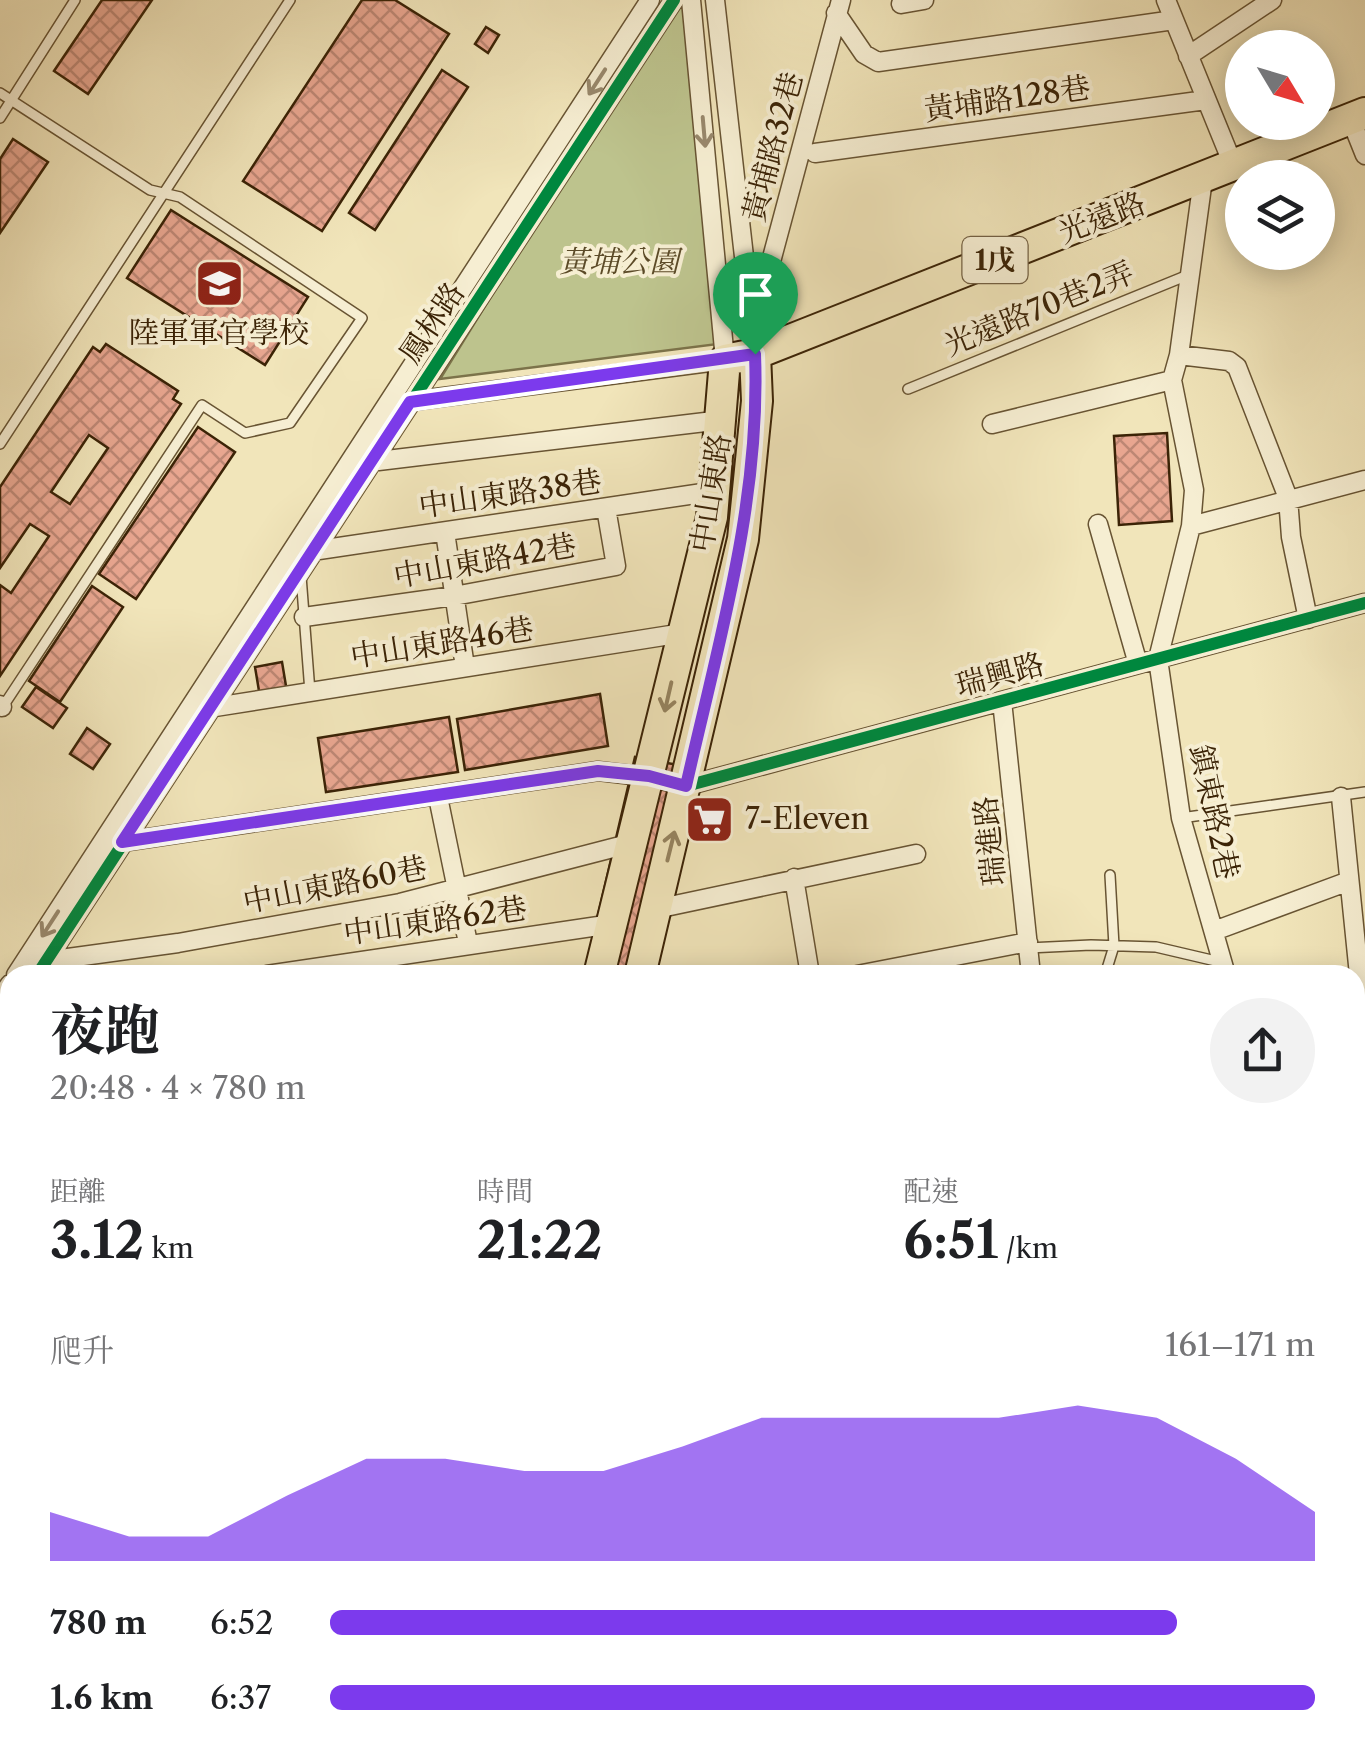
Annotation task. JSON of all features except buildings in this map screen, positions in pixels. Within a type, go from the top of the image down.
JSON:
[{"type":"main road","name":"光遠路","points":[[1251,160],[1358,117]]},
{"type":"main road","name":"光遠路","points":[[740,357],[1225,170]]},
{"type":"main road","name":"中山東路","points":[[602,965],[716,491],[722,420],[740,357]]},
{"type":"main road","name":"中山東路","points":[[642,965],[742,540],[757,402],[740,357]]},
{"type":"street","name":"鳳林路","points":[[23,965],[650,0]]},
{"type":"street","name":"鳳林路","points":[[43,965],[674,0]]},
{"type":"street","name":"中山東路","points":[[691,0],[740,357]]},
{"type":"street","name":"中山東路","points":[[715,0],[751,304],[740,357]]},
{"type":"street","points":[[901,4],[924,0]]},
{"type":"street","points":[[1166,0],[1231,160]]},
{"type":"street","points":[[1188,56],[1272,0]]},
{"type":"street","points":[[838,7],[864,54],[878,62],[1174,20]]},
{"type":"street","name":"黃埔路32巷","points":[[751,304],[765,284],[838,7]]},
{"type":"street","name":"黃埔路128巷","points":[[816,154],[1206,100]]},
{"type":"street","points":[[1358,117],[1365,155]]},
{"type":"street","points":[[1158,659],[1192,526],[1194,490],[1172,380],[1203,179]]},
{"type":"street","points":[[1179,354],[1229,361],[1237,368],[1288,498],[1291,537],[1308,618]]},
{"type":"street","points":[[390,402],[740,357]]},
{"type":"street","points":[[992,424],[1172,380]]},
{"type":"street","points":[[370,462],[722,420]]},
{"type":"street","points":[[1192,526],[1365,480]]},
{"type":"street","name":"中山東路38巷","points":[[312,551],[716,491]]},
{"type":"street","name":"中山東路42巷","points":[[304,617],[454,596],[616,566],[606,508]]},
{"type":"street","points":[[1098,524],[1138,664]]},
{"type":"street","points":[[445,532],[464,668]]},
{"type":"street","name":"瑞興路","points":[[686,786],[1365,603]]},
{"type":"street","name":"中山東路46巷","points":[[209,708],[683,633]]},
{"type":"street","name":"鎮東路2巷","points":[[1158,659],[1182,818],[1224,965]]},
{"type":"street","name":"瑞進路","points":[[1002,700],[1030,965]]},
{"type":"street","points":[[122,842],[598,771],[649,776],[686,786]]},
{"type":"street","points":[[438,796],[468,943]]},
{"type":"street","points":[[1341,796],[1358,965]]},
{"type":"street","name":"中山東路60巷","points":[[58,965],[400,903],[632,843]]},
{"type":"street","points":[[656,909],[916,854]]},
{"type":"street","points":[[794,878],[808,965]]},
{"type":"street","points":[[1214,931],[1350,882]]},
{"type":"street","name":"中山東路62巷","points":[[330,965],[612,924]]},
{"type":"street","points":[[914,965],[1028,945]]},
{"type":"lane","points":[[0,118],[75,0]]},
{"type":"lane","points":[[0,444],[290,0]]},
{"type":"lane","points":[[0,92],[150,190],[180,197],[362,318],[290,423],[245,433],[202,405],[1,708]]},
{"type":"lane","name":"光遠路70巷2弄","points":[[908,389],[1190,274]]},
{"type":"lane","points":[[300,568],[310,692]]},
{"type":"lane","points":[[1182,818],[1365,792]]},
{"type":"lane","points":[[1109,965],[1114,946],[1110,874]]},
{"type":"lane","points":[[1028,945],[1156,947],[1212,965]]},
{"type":"green space","name":"黃埔公園","points":[[674,0],[691,0],[718,344],[440,379]]},
{"type":"cycle path","points":[[44,965],[674,0]]},
{"type":"cycle path","points":[[122,842],[598,771],[686,786],[1365,603]]},
{"type":"place","name":"陸軍軍官學校","points":[[219,284]]},
{"type":"place","name":"7-Eleven","points":[[710,819]]},
{"type":"route","points":[[755,354],[757,402],[742,540],[686,786],[649,776],[598,771],[122,842],[410,402],[755,354]]}]
